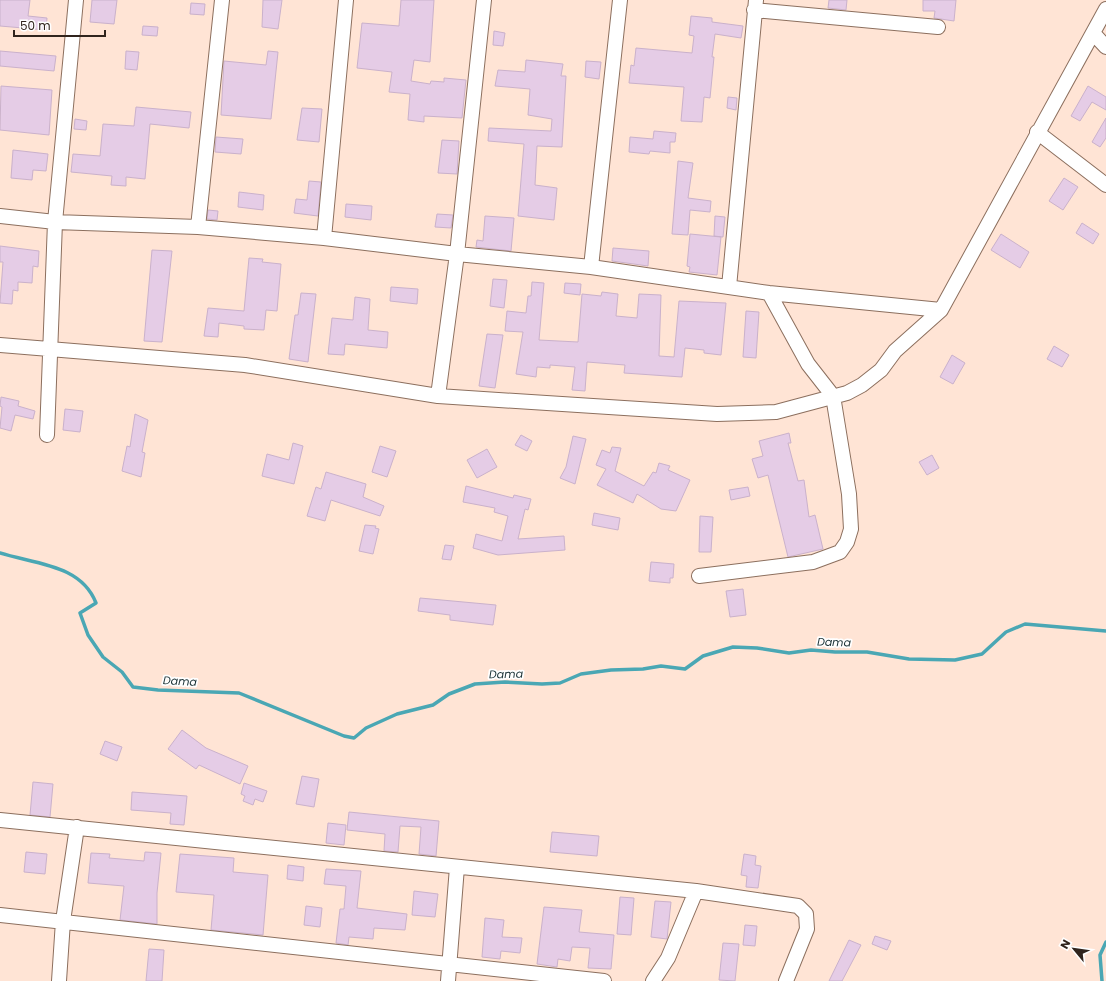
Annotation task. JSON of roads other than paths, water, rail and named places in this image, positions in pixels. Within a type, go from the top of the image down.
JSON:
[{"type":"street","points":[[47,435],[55,222],[76,0]]},
{"type":"street","points":[[198,227],[222,0]]},
{"type":"street","points":[[324,238],[346,0]]},
{"type":"street","points":[[438,396],[456,254],[484,0]]},
{"type":"street","points":[[590,267],[620,0]]},
{"type":"street","points":[[729,287],[755,5],[938,27]]},
{"type":"street","points":[[0,345],[245,366],[438,396],[717,414],[776,412],[848,392],[862,385],[876,374],[896,351],[941,310],[1037,132],[1106,9]]},
{"type":"street","points":[[1093,33],[1106,47]]},
{"type":"street","points":[[1037,132],[1104,179]]},
{"type":"street","points":[[0,216],[55,222],[198,227],[324,238],[456,254],[590,267],[769,293],[941,310]]},
{"type":"street","points":[[699,576],[813,562],[840,552],[847,542],[851,529],[849,494],[833,396],[808,364],[769,293]]},
{"type":"street","points":[[0,820],[696,891],[798,906],[806,914],[807,929],[786,981]]},
{"type":"street","points":[[58,981],[63,921],[77,827]]},
{"type":"street","points":[[448,981],[457,867]]},
{"type":"street","points":[[653,981],[668,958],[696,891]]},
{"type":"street","points":[[0,915],[604,981]]},
{"type":"waterway","name":"Dama","points":[[0,553],[41,563],[68,573],[79,580],[89,590],[96,603],[80,613],[88,635],[103,657],[122,672],[133,687],[158,690],[239,693],[344,736],[354,738],[366,728],[397,714],[433,705],[449,694],[475,684],[505,682],[542,684],[560,683],[581,674],[611,670],[643,669],[661,666],[685,669],[703,656],[733,647],[757,648],[789,653],[811,650],[867,652],[909,659],[955,660],[982,654],[1006,632],[1025,624],[1106,631]]},
{"type":"waterway","points":[[1102,981],[1100,955],[1106,942]]}]
